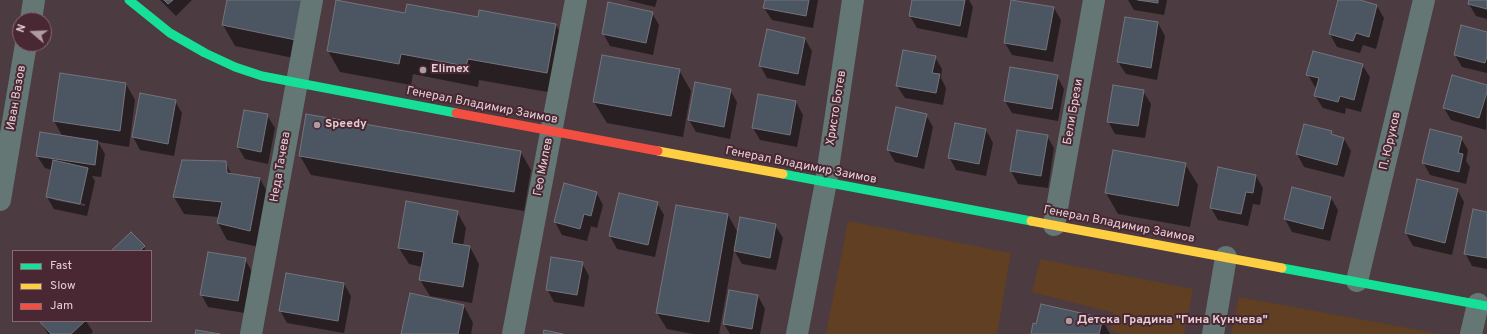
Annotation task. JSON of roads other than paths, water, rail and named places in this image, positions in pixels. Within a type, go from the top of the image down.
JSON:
[{"type":"street","points":[[32,12],[34,0]]},
{"type":"street","name":"Генерал Владимир Заимов","points":[[130,0],[170,33],[206,53],[235,67],[262,76],[296,84],[1482,305]]},
{"type":"street","name":"Неда Тачева","points":[[251,334],[312,0]]},
{"type":"street","name":"Гео Милев","points":[[513,334],[576,0]]},
{"type":"street","name":"Христо Ботев","points":[[797,334],[826,182],[853,0]]},
{"type":"street","name":"Бели Брези","points":[[1054,225],[1094,0]]},
{"type":"street","name":"П. Юруков","points":[[1357,281],[1424,0]]},
{"type":"street","name":"Иван Вазов","points":[[0,200],[25,52]]},
{"type":"street","points":[[1213,334],[1226,257]]},
{"type":"street","points":[[1472,334],[1482,305]]},
{"type":"place","name":"Elimex","points":[[423,70]]},
{"type":"place","name":"Speedy","points":[[317,125]]},
{"type":"place","name":"Детска Градина \"Гина Кунчева\"","points":[[1069,321]]}]
